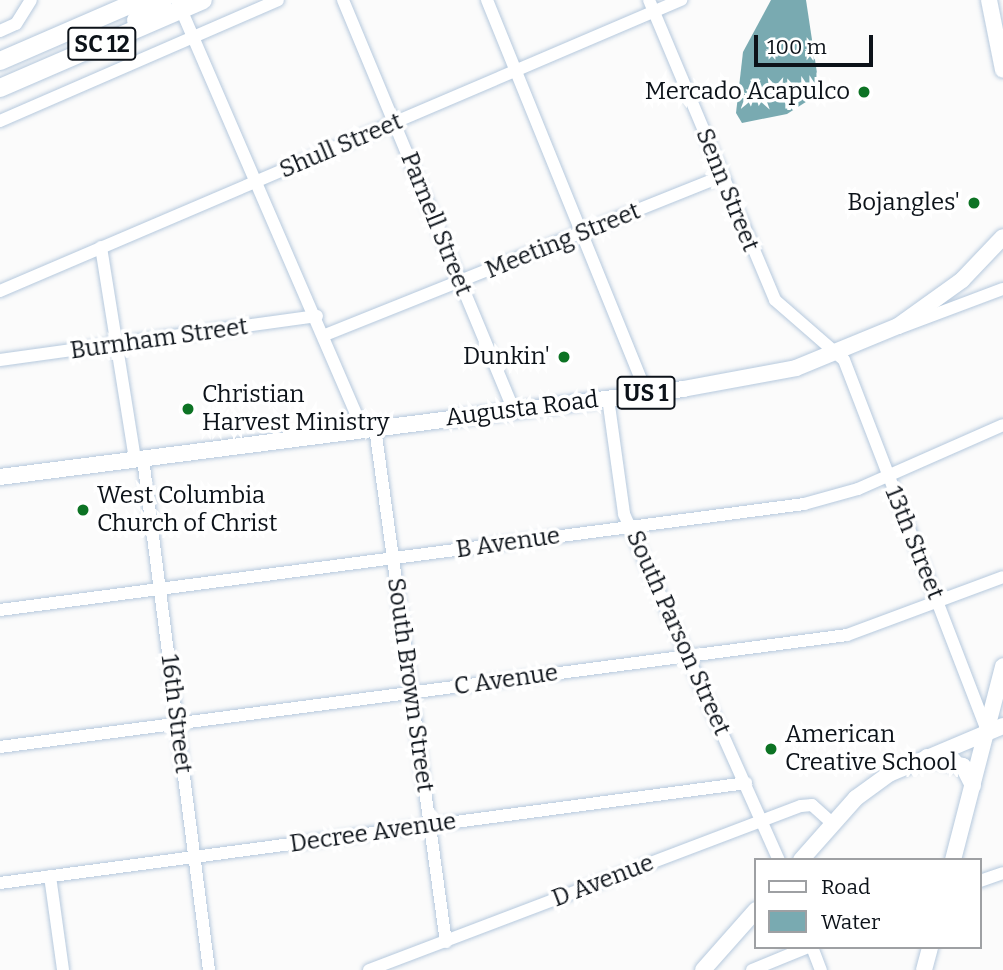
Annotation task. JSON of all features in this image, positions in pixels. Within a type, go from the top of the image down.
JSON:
[{"type":"highway","name":"SC 12","points":[[0,61],[141,0]]},
{"type":"highway","points":[[72,57],[164,0]]},
{"type":"highway","name":"SC 12","points":[[0,88],[72,57],[180,3],[203,0]]},
{"type":"main road","points":[[989,0],[1003,70]]},
{"type":"main road","name":"Augusta Road","points":[[0,477],[762,376],[839,354],[888,331],[946,293],[1003,237]]},
{"type":"main road","points":[[954,858],[973,786],[995,729],[1002,679]]},
{"type":"main road","points":[[803,858],[832,823],[888,774],[995,729]]},
{"type":"main road","points":[[925,757],[963,766],[973,786]]},
{"type":"main road","points":[[704,970],[754,912]]},
{"type":"main road","points":[[924,970],[929,949]]},
{"type":"street","points":[[0,31],[16,24],[31,0]]},
{"type":"street","points":[[0,121],[278,0]]},
{"type":"street","name":"Parnell Street","points":[[344,0],[514,410]]},
{"type":"street","points":[[487,0],[646,393]]},
{"type":"street","name":"Shull Street","points":[[0,291],[516,72],[651,6],[681,0]]},
{"type":"street","name":"South Brown Street","points":[[180,3],[192,37],[369,429],[392,559],[446,942]]},
{"type":"street","name":"Senn Street","points":[[651,6],[775,300],[839,354]]},
{"type":"street","name":"Meeting Street","points":[[325,335],[721,177]]},
{"type":"street","name":"16th Street","points":[[101,247],[160,588],[209,970]]},
{"type":"street","points":[[888,331],[1003,289]]},
{"type":"street","points":[[946,293],[970,302]]},
{"type":"street","name":"Burnham Street","points":[[0,360],[317,316]]},
{"type":"street","name":"13th Street","points":[[839,354],[939,604],[995,729]]},
{"type":"street","name":"South Parson Street","points":[[608,397],[630,527],[778,858]]},
{"type":"street","name":"B Avenue","points":[[0,610],[804,504],[887,477],[1003,425]]},
{"type":"street","name":"C Avenue","points":[[0,747],[856,634],[1003,577]]},
{"type":"street","name":"Decree Avenue","points":[[0,883],[746,783]]},
{"type":"street","name":"D Avenue","points":[[369,970],[762,820],[812,805],[832,823]]},
{"type":"street","points":[[982,880],[1003,873]]},
{"type":"street","points":[[50,876],[63,970]]},
{"type":"street","points":[[752,970],[805,949]]},
{"type":"street","points":[[811,949],[821,970]]},
{"type":"water","points":[[771,0],[806,0],[820,93],[787,114],[742,123],[736,113],[743,52]]},
{"type":"place","name":"Mercado Acapulco","points":[[864,92]]},
{"type":"place","name":"Bojangles'","points":[[974,203]]},
{"type":"place","name":"Dunkin'","points":[[564,357]]},
{"type":"place","name":"Christian Harvest Ministry","points":[[188,409]]},
{"type":"place","name":"West Columbia Church of Christ","points":[[83,510]]},
{"type":"place","name":"American Creative School","points":[[771,749]]}]
